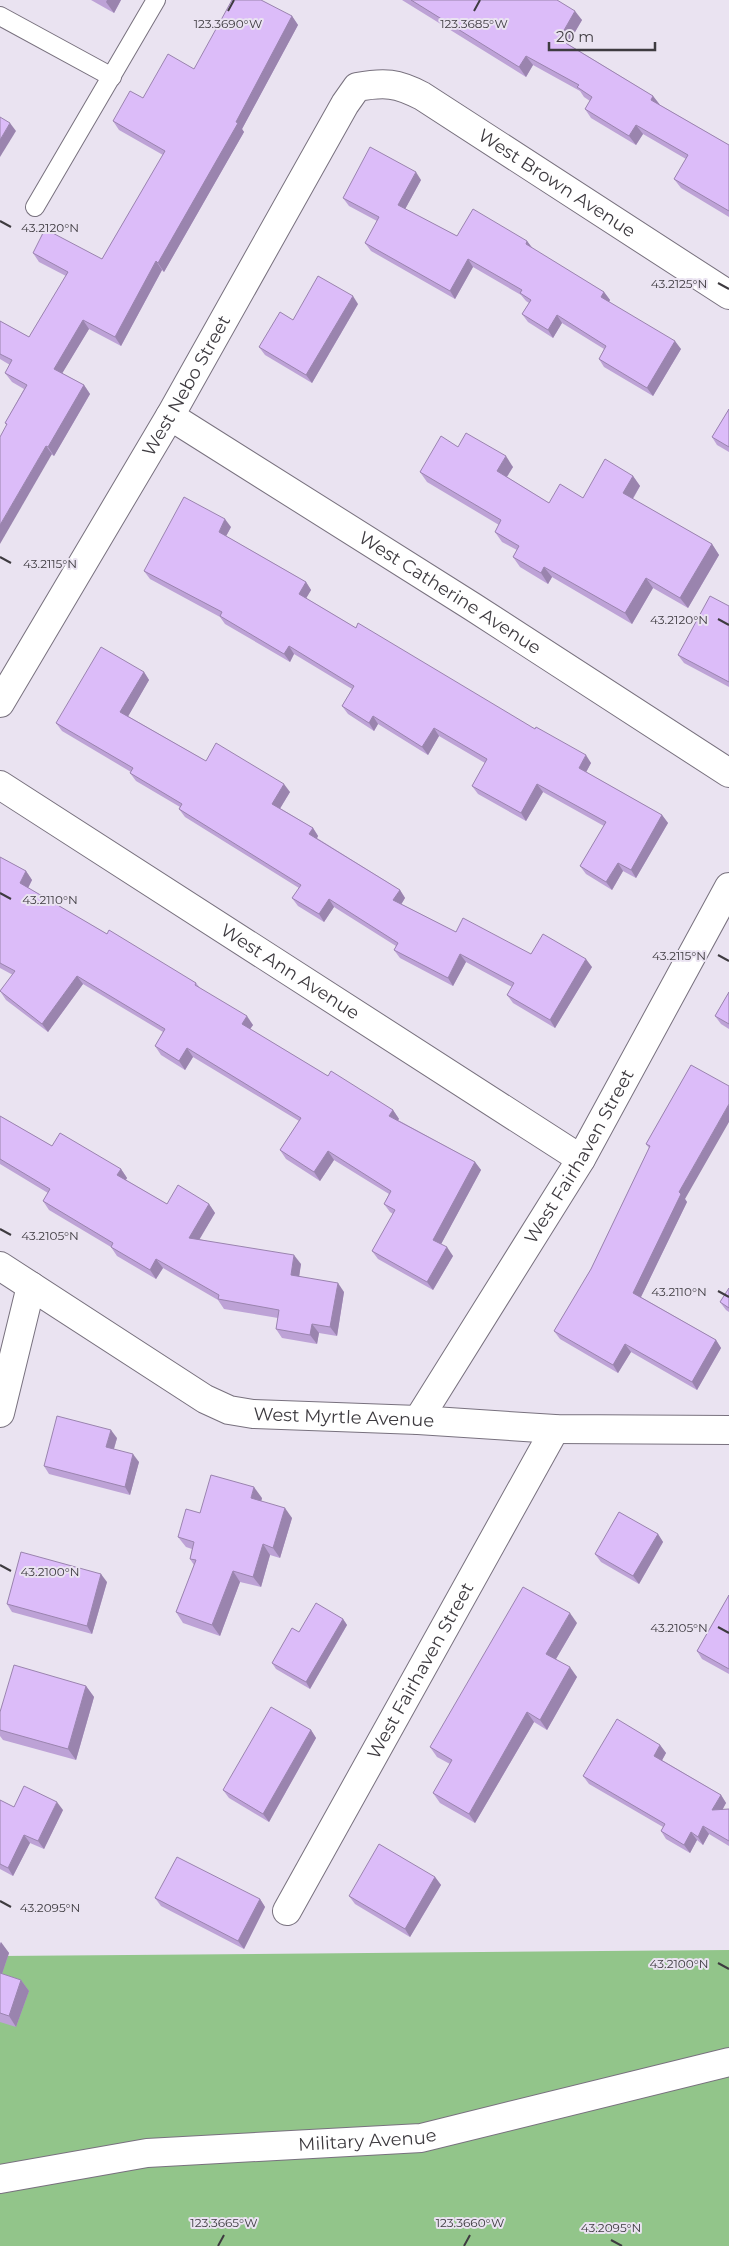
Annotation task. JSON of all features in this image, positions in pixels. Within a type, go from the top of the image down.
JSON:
[{"type":"street","name":"West Brown Avenue","points":[[380,83],[403,86],[422,96],[729,295]]},
{"type":"street","name":"West Nebo Street","points":[[0,703],[170,416],[345,104],[357,88],[380,83]]},
{"type":"street","name":"West Catherine Avenue","points":[[170,416],[473,607],[729,773]]},
{"type":"street","name":"West Ann Avenue","points":[[0,785],[581,1159]]},
{"type":"street","name":"West Fairhaven Street","points":[[418,1420],[581,1159],[729,887]]},
{"type":"street","name":"West Myrtle Avenue","points":[[0,1266],[205,1400],[229,1410],[272,1415],[418,1420],[555,1429],[729,1430]]},
{"type":"street","points":[[0,1412],[31,1286]]},
{"type":"street","name":"West Fairhaven Street","points":[[287,1911],[555,1429]]},
{"type":"street","name":"Military Avenue","points":[[0,2180],[147,2154],[421,2138],[729,2062]]},
{"type":"lane","points":[[35,207],[156,0]]},
{"type":"lane","points":[[0,16],[112,77]]},
{"type":"green space","points":[[729,1950],[729,2246],[0,2246],[0,1956]]},
{"type":"building","points":[[232,0],[261,0],[292,16],[236,122],[238,123],[158,263],[156,261],[115,337],[83,320],[54,369],[84,385],[0,525],[0,437],[7,424],[5,423],[27,385],[5,373],[12,360],[0,354],[0,321],[29,337],[68,272],[33,253],[45,229],[102,259],[165,151],[113,121],[130,91],[143,98],[168,54],[194,69]]},
{"type":"building","points":[[411,0],[557,0],[575,11],[559,39],[653,96],[651,100],[729,145],[729,211],[674,179],[688,155],[636,125],[629,136],[585,109],[592,97],[577,87],[579,85],[526,56],[519,67]]},
{"type":"building","points":[[0,117],[10,123],[0,140]]},
{"type":"building","points":[[370,147],[416,172],[398,205],[457,236],[473,209],[527,241],[526,244],[604,292],[601,297],[675,341],[647,388],[599,359],[606,346],[557,315],[548,330],[522,314],[531,300],[520,293],[522,290],[468,259],[450,291],[365,243],[379,217],[343,198]]},
{"type":"building","points":[[318,276],[353,296],[306,375],[259,347],[280,312],[293,320]]},
{"type":"building","points":[[729,409],[729,447],[712,437]]},
{"type":"building","points":[[466,433],[506,456],[497,471],[549,503],[560,484],[583,498],[605,459],[633,476],[623,493],[712,544],[680,598],[646,578],[625,613],[544,567],[541,573],[513,557],[519,546],[495,532],[501,520],[420,472],[441,436],[458,447]]},
{"type":"building","points":[[184,497],[225,519],[219,532],[306,582],[299,594],[356,628],[358,623],[535,729],[536,727],[586,755],[579,768],[662,815],[631,870],[618,863],[606,882],[580,866],[606,822],[537,784],[521,813],[472,786],[487,759],[434,728],[422,747],[373,716],[369,723],[342,706],[354,686],[289,646],[284,654],[220,616],[222,612],[144,571]]},
{"type":"building","points":[[710,596],[729,606],[729,682],[678,655]]},
{"type":"building","points":[[101,647],[144,672],[120,712],[206,761],[216,743],[284,784],[272,804],[313,828],[309,834],[400,890],[393,900],[456,932],[463,918],[531,954],[543,934],[586,959],[550,1020],[507,995],[514,983],[460,954],[448,978],[394,950],[398,943],[329,899],[319,914],[292,898],[301,885],[179,809],[182,804],[130,773],[133,768],[56,723]]},
{"type":"building","points":[[0,857],[26,871],[20,883],[107,934],[109,930],[196,983],[195,985],[247,1016],[242,1024],[328,1076],[331,1071],[393,1110],[389,1116],[475,1162],[433,1240],[447,1247],[427,1282],[372,1251],[395,1210],[384,1204],[391,1191],[328,1151],[314,1172],[280,1150],[301,1118],[187,1048],[179,1061],[155,1046],[165,1029],[77,976],[42,1024],[0,991],[15,971],[0,963]]},
{"type":"building","points":[[729,992],[729,1024],[715,1016]]},
{"type":"building","points":[[691,1065],[729,1086],[729,1104],[679,1192],[681,1194],[633,1293],[716,1340],[692,1382],[625,1344],[613,1365],[554,1331],[591,1269],[650,1146],[646,1144]]},
{"type":"building","points":[[0,1116],[52,1146],[60,1133],[121,1169],[117,1175],[167,1204],[178,1185],[209,1204],[189,1238],[294,1255],[291,1275],[338,1283],[330,1327],[312,1324],[310,1335],[276,1329],[279,1310],[218,1299],[219,1295],[156,1259],[150,1270],[111,1247],[113,1243],[43,1201],[50,1189],[0,1159]]},
{"type":"building","points":[[729,1288],[729,1308],[720,1302]]},
{"type":"building","points":[[57,1416],[111,1430],[106,1447],[133,1454],[125,1487],[44,1466]]},
{"type":"building","points":[[211,1475],[254,1487],[251,1498],[285,1508],[273,1548],[263,1544],[253,1577],[233,1571],[212,1625],[176,1612],[196,1560],[190,1559],[194,1542],[178,1537],[186,1509],[200,1513]]},
{"type":"building","points":[[619,1512],[658,1534],[633,1576],[595,1554]]},
{"type":"building","points":[[21,1552],[101,1574],[87,1626],[7,1604]]},
{"type":"building","points":[[523,1587],[570,1613],[546,1654],[570,1667],[540,1720],[527,1712],[469,1814],[433,1793],[452,1760],[430,1747]]},
{"type":"building","points":[[729,1595],[729,1669],[697,1651]]},
{"type":"building","points":[[316,1603],[343,1619],[306,1682],[272,1663],[292,1628],[299,1632]]},
{"type":"building","points":[[14,1665],[86,1686],[68,1749],[0,1730],[0,1712]]},
{"type":"building","points":[[271,1707],[311,1730],[263,1814],[223,1790]]},
{"type":"building","points":[[617,1719],[660,1745],[654,1756],[721,1795],[712,1810],[729,1809],[729,1841],[703,1826],[698,1837],[691,1832],[684,1845],[661,1831],[665,1824],[583,1776]]},
{"type":"building","points":[[24,1786],[57,1802],[38,1841],[24,1835],[8,1868],[0,1864],[0,1800],[14,1807]]},
{"type":"building","points":[[379,1844],[435,1877],[405,1929],[349,1896]]},
{"type":"building","points":[[177,1857],[260,1899],[238,1941],[155,1898]]},
{"type":"building","points":[[0,1973],[21,1980],[9,2016],[0,2013]]}]
